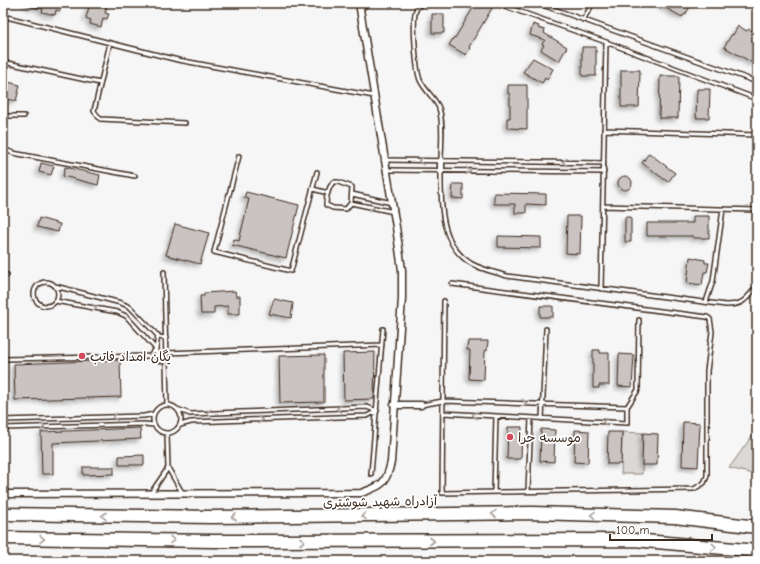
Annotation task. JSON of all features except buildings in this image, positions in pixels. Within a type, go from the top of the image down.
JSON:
[{"type":"highway","name":"آزادراه شهید شوشتری","points":[[3,514],[212,518],[533,513],[675,517],[757,527]]},
{"type":"highway","points":[[3,538],[214,541],[634,540],[757,551]]},
{"type":"street","points":[[3,494],[360,493],[376,487],[387,478],[391,462],[402,298],[402,270],[394,212],[359,3]]},
{"type":"street","points":[[441,161],[441,171]]},
{"type":"street","points":[[394,405],[421,405]]},
{"type":"lane","points":[[360,10],[368,3]]},
{"type":"lane","points":[[422,3],[417,8],[414,17],[418,72],[421,82],[439,108],[441,120],[441,161]]},
{"type":"lane","points":[[500,3],[507,7],[757,98]]},
{"type":"lane","points":[[537,3],[757,82]]},
{"type":"lane","points":[[584,20],[593,3]]},
{"type":"lane","points":[[3,16],[178,60],[374,96]]},
{"type":"lane","points":[[601,289],[606,42]]},
{"type":"lane","points":[[110,43],[94,111],[100,119],[185,123]]},
{"type":"lane","points":[[3,62],[100,84]]},
{"type":"lane","points":[[3,116],[24,116]]},
{"type":"lane","points":[[604,130],[757,135]]},
{"type":"lane","points":[[3,149],[135,176]]},
{"type":"lane","points":[[240,156],[214,252],[291,271],[317,172]]},
{"type":"lane","points":[[385,160],[604,163]]},
{"type":"lane","points":[[387,170],[604,172]]},
{"type":"lane","points":[[441,171],[441,203],[444,222],[449,238],[458,253],[470,263],[484,270],[507,276],[726,305],[736,305],[745,300],[757,286]]},
{"type":"lane","points":[[333,182],[338,182],[352,187],[352,194],[351,203],[346,209],[333,208],[326,205],[329,188],[333,182]]},
{"type":"lane","points":[[313,189],[328,193]]},
{"type":"lane","points":[[352,194],[392,203]]},
{"type":"lane","points":[[351,203],[394,212]]},
{"type":"lane","points":[[603,206],[757,210]]},
{"type":"lane","points":[[706,302],[713,281],[723,209]]},
{"type":"lane","points":[[164,272],[167,405]]},
{"type":"lane","points":[[54,286],[58,293],[52,304],[44,306],[37,302],[34,295],[35,288],[41,283],[48,282],[54,286],[121,303],[130,307],[158,336],[166,338]]},
{"type":"lane","points":[[444,301],[442,492],[694,489],[704,483],[707,476],[707,371],[712,332],[712,323],[707,317],[452,284]]},
{"type":"lane","points":[[55,301],[117,312],[126,316],[156,349]]},
{"type":"lane","points":[[443,413],[627,423],[627,407],[638,390],[639,320]]},
{"type":"lane","points":[[371,474],[377,411],[382,329]]},
{"type":"lane","points":[[542,419],[546,329]]},
{"type":"lane","points":[[158,336],[156,349],[157,360],[166,362]]},
{"type":"lane","points":[[166,353],[382,345]]},
{"type":"lane","points":[[6,359],[150,356],[156,349]]},
{"type":"lane","points":[[421,405],[443,401],[627,407]]},
{"type":"lane","points":[[177,409],[181,419],[180,425],[177,429],[167,434],[157,430],[154,425],[154,414],[161,406],[167,405],[190,414],[367,408],[377,411]]},
{"type":"lane","points":[[180,425],[191,422],[367,416],[377,411]]},
{"type":"lane","points":[[3,420],[144,416],[154,414]]},
{"type":"lane","points":[[494,492],[496,416]]},
{"type":"lane","points":[[528,491],[531,418]]},
{"type":"lane","points":[[3,428],[154,425]]},
{"type":"lane","points":[[167,434],[168,468],[183,494]]},
{"type":"lane","points":[[150,494],[168,468]]},
{"type":"shaded area","points":[[757,429],[757,475],[729,468]]},
{"type":"shaded area","points":[[622,432],[643,433],[642,474],[621,474]]},
{"type":"place","name":"یگان امداد فاتب","points":[[82,356]]},
{"type":"place","name":"موسسه حرا","points":[[510,437]]}]
